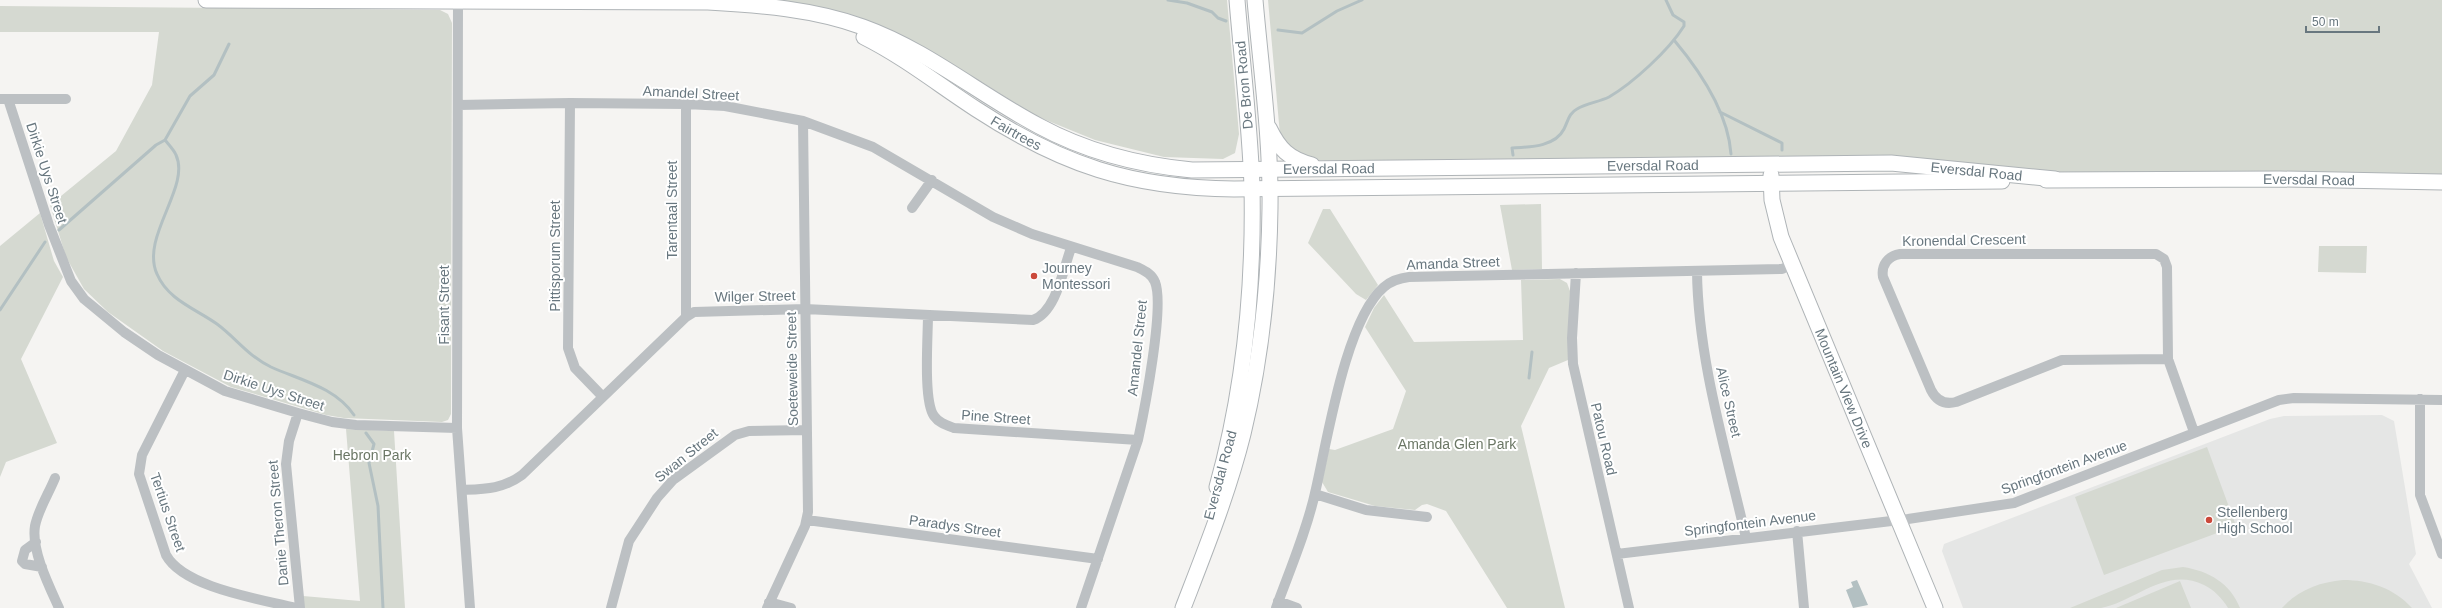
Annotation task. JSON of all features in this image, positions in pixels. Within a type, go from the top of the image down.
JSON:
[{"type":"main road","name":"Fairtrees","points":[[206,0],[708,2],[750,4],[830,16],[890,39],[948,70],[1039,126],[1106,154],[1160,167],[1192,170],[1270,170]]},
{"type":"main road","name":"De Bron Road","points":[[1237,0],[1251,171]]},
{"type":"main road","name":"De Bron Road","points":[[1255,0],[1270,170]]},
{"type":"main road","name":"Fairtrees","points":[[802,12],[875,43],[1028,141],[1086,167],[1152,184],[1193,189],[1270,189]]},
{"type":"main road","points":[[1265,115],[1276,141],[1289,157],[1326,169]]},
{"type":"main road","name":"Eversdal Road","points":[[1183,608],[1227,489],[1251,400],[1267,287],[1270,170],[1771,164],[1912,164],[2055,179],[2442,182]]},
{"type":"main road","name":"Mountain View Drive","points":[[1771,164],[1772,200],[1781,237],[1935,608]]},
{"type":"main road","name":"Eversdal Road","points":[[1178,608],[1206,525],[1231,435],[1247,326],[1252,189],[1251,171]]},
{"type":"main road","name":"Eversdal Road","points":[[1270,189],[2034,182],[2055,179]]},
{"type":"street","name":"Fisant Street","points":[[458,1],[459,105],[457,428],[470,608]]},
{"type":"street","points":[[4,99],[66,99]]},
{"type":"street","name":"Dirkie Uys Street","points":[[4,99],[49,225],[71,281],[84,299],[99,313],[158,355],[225,391],[298,414],[332,422],[356,425],[457,428]]},
{"type":"street","name":"Amandel Street","points":[[459,105],[570,103],[686,104],[725,106],[803,121],[873,147],[932,180],[993,217],[1032,234],[1071,248],[1137,267],[1149,273],[1156,283],[1156,317],[1152,366],[1138,440],[1081,608]]},
{"type":"street","name":"Pittisporum Street","points":[[570,103],[568,348],[576,368],[603,397]]},
{"type":"street","name":"Tarentaal Street","points":[[686,104],[686,317]]},
{"type":"street","name":"Soeteweide Street","points":[[768,605],[807,520],[803,121]]},
{"type":"street","points":[[912,208],[932,180]]},
{"type":"street","name":"Wilger Street","points":[[462,490],[493,489],[511,483],[522,475],[686,317],[694,312],[805,309],[1027,321],[1038,318],[1048,310],[1052,303],[1071,248]]},
{"type":"street","name":"Kronendal Crescent","points":[[2168,359],[2062,360],[1956,402],[1943,402],[1936,398],[1931,390],[1883,278],[1883,269],[1889,258],[1900,254],[2156,254],[2164,259],[2167,267],[2168,359],[2194,432]]},
{"type":"street","name":"Amanda Street","points":[[1277,605],[1315,494],[1334,402],[1347,360],[1367,310],[1384,287],[1394,280],[1409,277],[1782,269],[1793,264]]},
{"type":"street","name":"Alice Street","points":[[1697,271],[1697,311],[1702,347],[1746,538]]},
{"type":"street","name":"Patou Road","points":[[1576,273],[1572,338],[1573,364],[1629,608]]},
{"type":"street","name":"Pine Street","points":[[928,315],[928,397],[933,415],[941,424],[954,428],[1138,440]]},
{"type":"street","name":"Tertius Street","points":[[185,370],[142,455],[138,470],[166,555],[173,564],[196,580],[296,608]]},
{"type":"street","name":"Springfontein Avenue","points":[[1617,554],[1899,519],[2014,503],[2269,403],[2287,398],[2442,400]]},
{"type":"street","points":[[2420,399],[2420,495],[2438,534],[2442,554]]},
{"type":"street","name":"Danie Theron Street","points":[[298,414],[289,441],[286,464],[300,608]]},
{"type":"street","name":"Swan Street","points":[[611,608],[629,541],[657,498],[673,480],[735,435],[749,431],[807,430]]},
{"type":"street","points":[[55,478],[35,525],[36,542],[42,567],[59,608]]},
{"type":"street","points":[[1315,494],[1366,510],[1426,517]]},
{"type":"street","name":"Paradys Street","points":[[807,520],[1098,559]]},
{"type":"street","points":[[1797,531],[1804,608]]},
{"type":"street","points":[[36,542],[25,550],[22,561],[25,564],[42,567]]},
{"type":"street","points":[[768,605],[791,608]]},
{"type":"street","points":[[1277,605],[1297,608]]},
{"type":"shaded area","name":"Stellenberg High School","points":[[2382,415],[2394,421],[2416,554],[2409,564],[2432,608],[1963,608],[1942,551],[1944,544],[2270,419],[2284,416]]},
{"type":"shaded area","points":[[1857,580],[1868,605],[1853,608],[1846,590],[1853,587],[1851,582]]},
{"type":"green space","points":[[772,0],[1227,0],[1239,134],[1235,153],[1223,159],[1164,157],[1095,140],[1036,116],[978,80],[847,16]]},
{"type":"green space","points":[[1268,0],[2442,0],[2442,177],[2056,175],[1863,157],[1435,162],[1303,160],[1280,135]]},
{"type":"green space","points":[[0,6],[440,10],[448,14],[452,23],[451,414],[448,420],[442,422],[344,418],[326,415],[231,387],[163,351],[108,312],[84,289],[66,257],[50,205],[116,151],[152,85],[159,32],[0,32]]},
{"type":"green space","points":[[1541,204],[1542,269],[1512,270],[1500,205]]},
{"type":"green space","points":[[1323,209],[1330,209],[1378,285],[1366,300],[1356,294],[1308,243]]},
{"type":"green space","points":[[40,213],[54,261],[63,277],[21,359],[57,443],[6,462],[0,477],[0,246]]},
{"type":"green space","points":[[2319,246],[2367,246],[2366,273],[2318,272]]},
{"type":"green space","name":"Amanda Glen Park","points":[[1560,279],[1567,283],[1570,291],[1568,360],[1549,368],[1521,426],[1565,608],[1507,608],[1446,511],[1427,504],[1422,505],[1415,510],[1375,506],[1328,492],[1322,482],[1329,449],[1335,450],[1393,429],[1406,391],[1365,327],[1374,308],[1384,295],[1414,342],[1523,340],[1521,280]]},
{"type":"green space","name":"Hebron Park","points":[[346,429],[394,431],[405,608],[304,608],[303,596],[360,601]]},
{"type":"green space","points":[[2207,447],[2236,526],[2104,575],[2075,497]]},
{"type":"green space","points":[[2183,567],[2210,575],[2218,580],[2231,592],[2240,608],[2228,608],[2218,595],[2204,585],[2190,580],[2177,580],[2164,582],[2127,599],[2101,608],[2070,608],[2162,570]]},
{"type":"green space","points":[[2343,580],[2353,580],[2380,586],[2397,595],[2412,608],[2282,608],[2295,596],[2310,588]]},
{"type":"green space","points":[[2180,581],[2191,608],[2116,608]]},
{"type":"waterway","points":[[1168,0],[1187,3],[1212,12],[1218,18],[1226,21]]},
{"type":"waterway","points":[[1278,30],[1302,33],[1337,11],[1362,0]]},
{"type":"waterway","points":[[1513,155],[1512,148],[1541,145],[1548,143],[1560,135],[1574,111],[1585,105],[1609,97],[1639,75],[1660,55],[1684,26],[1684,22],[1673,15],[1666,0]]},
{"type":"waterway","points":[[1674,40],[1703,79],[1719,108],[1729,138],[1731,154]]},
{"type":"waterway","points":[[59,230],[156,145],[165,140],[190,96],[214,75],[229,44]]},
{"type":"waterway","points":[[1720,112],[1782,143],[1782,150]]},
{"type":"waterway","points":[[165,140],[175,153],[179,168],[177,182],[159,229],[155,244],[154,260],[157,274],[162,283],[175,297],[224,329],[263,363],[327,391],[346,405],[354,415]]},
{"type":"waterway","points":[[0,310],[45,242]]},
{"type":"waterway","points":[[1529,378],[1532,352]]},
{"type":"waterway","points":[[366,433],[374,444],[369,463],[378,506],[383,608]]},
{"type":"place","name":"Journey Montessori","points":[[1034,276]]},
{"type":"place","name":"Stellenberg High School","points":[[2209,520]]}]
